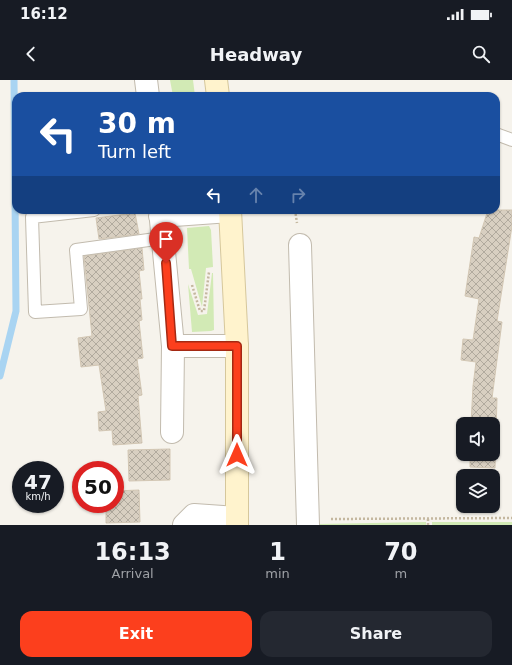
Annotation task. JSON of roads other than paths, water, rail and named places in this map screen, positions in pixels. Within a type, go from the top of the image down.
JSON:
[{"type":"main road","points":[[216,80],[218,92]]},
{"type":"main road","points":[[230,214],[237,346],[237,522]]},
{"type":"street","points":[[146,80],[148,92]]},
{"type":"street","points":[[160,214],[167,276],[172,346],[172,432]]},
{"type":"street","points":[[300,245],[308,522]]},
{"type":"street","points":[[172,346],[237,346]]},
{"type":"street","points":[[184,525],[194,515],[237,522]]},
{"type":"lane","points":[[500,136],[512,140]]},
{"type":"lane","points":[[59,214],[32,217],[35,312],[81,308],[76,250],[163,238]]},
{"type":"waterway","points":[[14,80],[14,92]]},
{"type":"waterway","points":[[0,376],[16,311],[15,214]]}]
